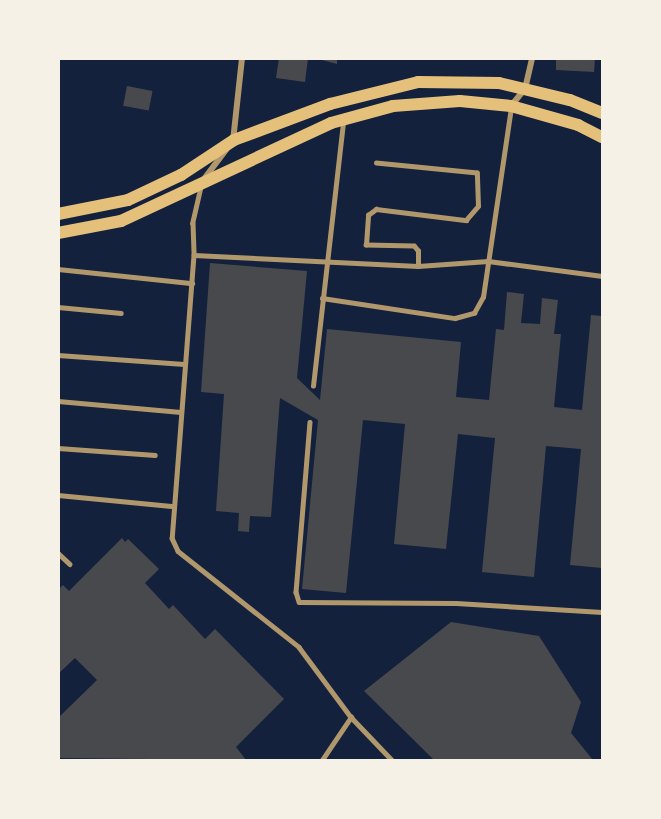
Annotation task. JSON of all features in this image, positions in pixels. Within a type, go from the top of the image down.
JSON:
[{"type":"main road","points":[[58,214],[105,207],[154,189],[234,140],[330,104],[418,82],[499,83],[603,113]]},
{"type":"main road","points":[[58,233],[121,221],[203,180],[343,120],[393,106],[460,101],[511,106],[578,125],[603,137]]},
{"type":"street","points":[[203,180],[234,140],[242,58]]},
{"type":"street","points":[[511,106],[525,89],[532,58]]},
{"type":"lane","points":[[322,298],[455,318],[474,313],[483,297],[511,106]]},
{"type":"lane","points":[[314,386],[325,263],[343,120]]},
{"type":"lane","points":[[376,163],[477,173],[478,206],[466,220],[376,209],[368,215],[366,245],[414,246],[418,251],[418,266]]},
{"type":"lane","points":[[203,180],[193,223],[194,255],[171,532],[178,551],[299,647],[351,717],[393,760]]},
{"type":"lane","points":[[194,255],[418,266],[488,261],[603,276]]},
{"type":"lane","points":[[58,269],[192,283]]},
{"type":"lane","points":[[58,307],[121,313]]},
{"type":"lane","points":[[58,355],[184,364]]},
{"type":"lane","points":[[58,401],[181,412]]},
{"type":"lane","points":[[310,422],[296,592],[299,602],[456,603],[603,612]]},
{"type":"lane","points":[[58,448],[155,455]]},
{"type":"lane","points":[[58,495],[173,506]]},
{"type":"lane","points":[[58,553],[70,564]]},
{"type":"lane","points":[[322,760],[351,717]]},
{"type":"building","points":[[279,58],[308,58],[305,82],[276,78]]},
{"type":"building","points":[[314,58],[337,58],[337,64]]},
{"type":"building","points":[[556,58],[595,58],[594,72],[556,70]]},
{"type":"building","points":[[127,86],[153,91],[149,111],[123,106]]},
{"type":"building","points":[[210,263],[307,271],[297,378],[320,400],[327,329],[461,342],[456,397],[489,400],[496,329],[504,330],[507,292],[524,294],[521,323],[540,324],[542,298],[558,300],[554,334],[561,334],[554,407],[582,410],[591,315],[602,316],[602,568],[570,565],[581,449],[546,446],[534,577],[482,572],[495,438],[458,434],[446,549],[394,544],[405,424],[363,420],[346,593],[302,589],[318,420],[280,398],[271,517],[250,516],[249,532],[238,531],[239,513],[216,511],[224,394],[201,392]]},
{"type":"building","points":[[122,538],[125,542],[128,539],[159,569],[145,583],[169,609],[173,605],[205,639],[215,629],[284,699],[236,747],[246,760],[58,758],[58,718],[97,680],[75,658],[58,674],[58,590],[63,585],[69,591]]},
{"type":"building","points":[[451,622],[539,636],[581,702],[571,733],[593,760],[434,760],[364,691]]}]
